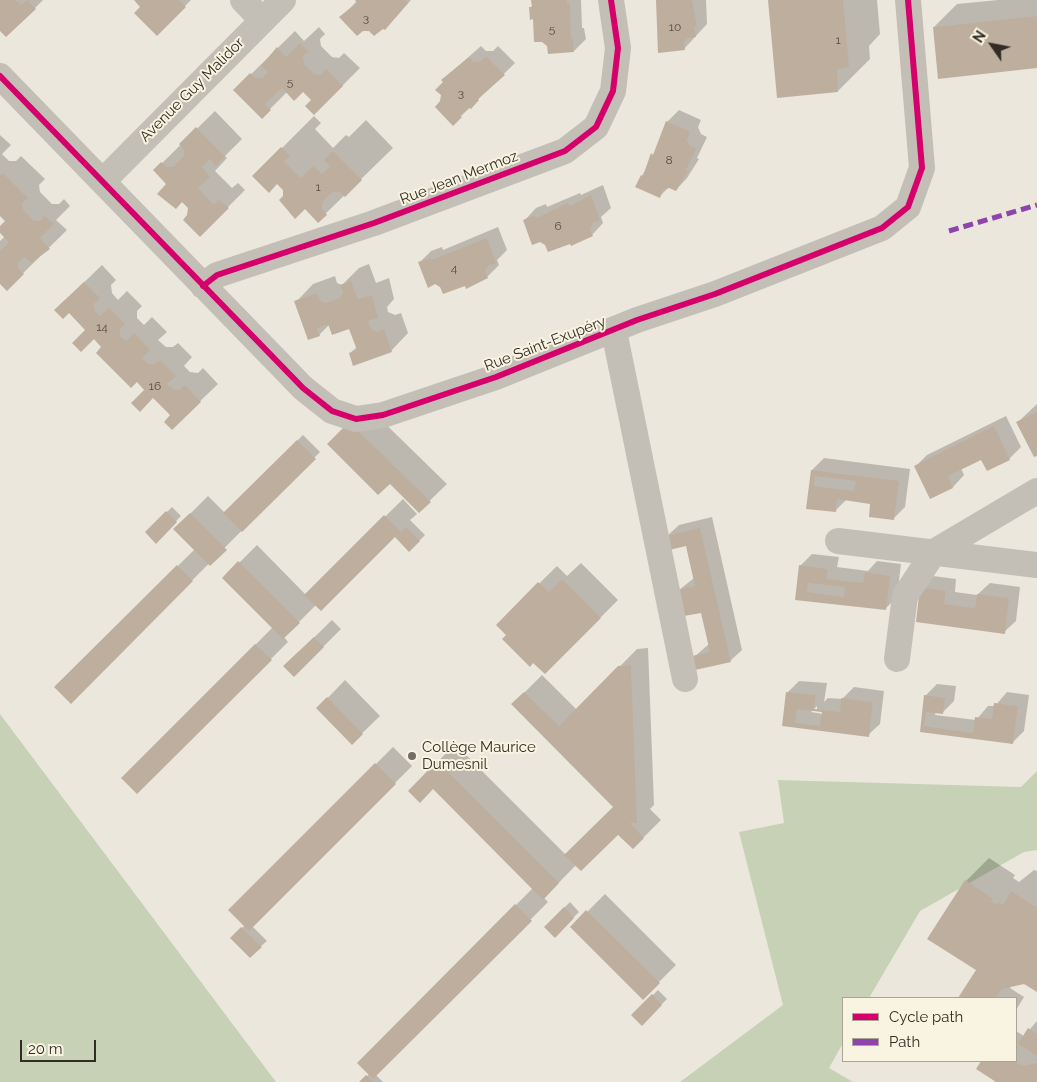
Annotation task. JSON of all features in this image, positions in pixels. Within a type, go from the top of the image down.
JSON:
[{"type":"street","points":[[244,0],[262,20]]},
{"type":"street","name":"Avenue Guy Malidor","points":[[103,181],[283,0]]},
{"type":"street","name":"Rue Jean Mermoz","points":[[203,286],[218,275],[374,223],[565,151],[596,127],[613,91],[618,48],[611,0]]},
{"type":"street","name":"Rue Saint-Exupéry","points":[[0,76],[303,388],[332,411],[356,419],[383,415],[496,377],[614,331],[637,320],[715,294],[882,228],[908,207],[922,168],[908,0]]},
{"type":"street","points":[[614,331],[685,679]]},
{"type":"street","points":[[897,660],[905,596],[934,552],[1037,491]]},
{"type":"street","points":[[838,540],[1037,565]]},
{"type":"green space","points":[[0,714],[276,1082],[0,1082]]},
{"type":"green space","points":[[1037,771],[1037,850],[1024,852],[920,911],[870,997],[842,997],[842,1045],[829,1068],[853,1082],[680,1082],[783,1005],[739,832],[784,823],[778,780],[1021,787]]},
{"type":"building","points":[[0,0],[15,0],[21,5],[27,0],[36,9],[6,37],[0,31]]},
{"type":"building","points":[[134,0],[179,0],[186,7],[157,36],[134,13],[140,7]]},
{"type":"building","points":[[355,0],[405,0],[408,3],[385,30],[383,29],[374,36],[369,31],[363,31],[357,36],[339,17],[357,3]]},
{"type":"building","points":[[531,0],[567,0],[567,4],[570,3],[571,39],[573,39],[574,52],[548,54],[547,46],[542,42],[534,42],[533,19],[530,20],[529,7],[532,7]]},
{"type":"building","points":[[656,0],[692,0],[697,26],[694,26],[696,37],[688,38],[684,42],[685,50],[658,53]]},
{"type":"building","points":[[768,0],[843,0],[849,67],[837,69],[838,92],[777,98]]},
{"type":"building","points":[[1037,16],[1037,68],[938,79],[933,27]]},
{"type":"building","points":[[300,43],[309,52],[303,56],[304,64],[314,74],[321,75],[326,69],[343,86],[314,115],[305,106],[311,100],[303,92],[294,101],[282,88],[265,104],[271,110],[262,119],[233,90],[250,73],[256,78],[262,78],[268,72],[261,66],[277,47],[286,57]]},
{"type":"building","points":[[486,56],[505,75],[478,99],[471,109],[469,108],[460,116],[462,117],[453,126],[435,107],[440,101],[441,95],[435,90],[443,82],[441,80],[469,57],[474,62],[480,62]]},
{"type":"building","points":[[666,121],[690,132],[687,140],[689,145],[696,149],[686,170],[688,171],[676,191],[669,188],[663,190],[660,198],[635,187],[641,175],[643,176],[651,153],[653,155]]},
{"type":"building","points":[[196,127],[225,157],[216,166],[210,159],[202,167],[210,177],[198,188],[214,205],[219,200],[229,208],[200,237],[183,220],[187,215],[188,208],[182,202],[176,209],[157,194],[166,184],[153,170],[161,162],[166,167],[173,167],[184,156],[184,150],[179,144]]},
{"type":"building","points":[[281,147],[290,156],[284,162],[301,178],[313,166],[322,174],[330,166],[324,160],[333,151],[362,180],[345,197],[340,192],[333,192],[327,197],[322,203],[322,209],[327,215],[318,223],[305,209],[295,219],[279,200],[283,196],[283,190],[277,184],[269,193],[252,176]]},
{"type":"building","points":[[3,173],[28,198],[22,203],[23,210],[34,221],[40,221],[45,216],[54,224],[40,238],[50,249],[31,263],[25,257],[18,262],[18,268],[24,274],[7,291],[0,284],[0,251],[9,242],[0,233],[0,226],[5,221],[0,216],[0,176]]},
{"type":"building","points":[[591,195],[600,220],[593,223],[590,229],[593,236],[571,246],[570,244],[548,252],[545,245],[540,242],[532,245],[523,220],[535,215],[536,218],[568,203],[570,206]]},
{"type":"building","points":[[487,238],[496,263],[488,266],[485,271],[488,278],[466,289],[465,286],[443,294],[440,287],[435,284],[428,288],[418,262],[431,258],[431,260]]},
{"type":"building","points":[[351,281],[358,299],[372,295],[378,318],[368,321],[371,329],[377,332],[384,329],[392,352],[353,366],[349,353],[357,350],[349,329],[332,335],[328,324],[317,328],[320,336],[308,340],[294,301],[317,293],[320,300],[325,303],[340,298],[343,292],[340,285]]},
{"type":"building","points":[[84,282],[100,298],[94,304],[95,311],[100,316],[109,308],[125,324],[120,329],[120,336],[126,341],[134,333],[150,350],[142,358],[148,364],[154,364],[160,360],[176,376],[167,384],[173,389],[179,390],[185,385],[201,402],[172,430],[164,422],[170,415],[153,398],[140,412],[131,403],[144,390],[137,382],[131,388],[96,353],[101,347],[94,339],[81,352],[72,343],[85,330],[69,313],[63,319],[54,310]]},
{"type":"building","points":[[1037,412],[1037,456],[1034,457],[1016,422]]},
{"type":"building","points":[[349,422],[431,502],[419,513],[390,484],[378,495],[327,444]]},
{"type":"building","points":[[994,426],[1010,460],[987,471],[981,460],[948,476],[953,488],[930,499],[914,466]]},
{"type":"building","points":[[297,440],[316,459],[242,532],[223,513]]},
{"type":"building","points":[[811,470],[899,481],[894,520],[869,517],[870,504],[837,499],[836,512],[806,509]],"holes":[[[815,476],[856,481],[854,491],[814,486]]]},
{"type":"building","points":[[166,511],[177,522],[156,544],[145,532]]},
{"type":"building","points":[[190,513],[227,550],[210,566],[173,529]]},
{"type":"building","points":[[384,515],[401,532],[406,527],[420,541],[409,552],[395,537],[321,611],[304,595]]},
{"type":"building","points":[[700,528],[731,662],[695,670],[692,656],[710,652],[701,613],[684,616],[678,590],[695,586],[686,546],[669,550],[666,536]]},
{"type":"building","points":[[238,561],[300,623],[283,639],[222,578]]},
{"type":"building","points":[[177,565],[193,581],[71,704],[54,687]]},
{"type":"building","points":[[799,565],[828,569],[826,579],[863,583],[865,572],[890,576],[886,610],[795,600]],"holes":[[[808,583],[845,587],[844,597],[807,592]]]},
{"type":"building","points":[[562,579],[601,618],[545,674],[533,663],[530,667],[502,639],[506,635],[496,625],[538,582],[549,592]]},
{"type":"building","points":[[920,587],[946,591],[944,604],[975,608],[977,594],[1009,598],[1005,634],[916,622]]},
{"type":"building","points":[[314,637],[324,647],[294,677],[283,666]]},
{"type":"building","points":[[255,644],[272,660],[137,794],[121,778]]},
{"type":"building","points":[[631,665],[637,823],[630,823],[644,838],[633,849],[618,835],[581,871],[564,855],[613,807],[511,704],[524,692],[559,726],[618,666]]},
{"type":"building","points":[[786,692],[816,695],[814,709],[840,712],[841,698],[873,702],[869,737],[782,726]],"holes":[[[797,709],[822,712],[820,726],[795,723]]]},
{"type":"building","points":[[924,695],[945,698],[943,714],[926,712],[924,726],[973,733],[975,717],[992,719],[994,703],[1018,706],[1013,744],[920,732]]},
{"type":"building","points":[[327,697],[363,734],[352,745],[316,708]]},
{"type":"building","points":[[437,761],[559,883],[543,900],[433,789],[420,803],[408,791]]},
{"type":"building","points":[[375,763],[396,784],[249,931],[228,910]]},
{"type":"building","points":[[965,880],[993,899],[991,901],[996,905],[998,902],[1003,905],[1011,891],[1037,908],[1037,992],[1024,984],[1002,989],[997,997],[959,997],[976,970],[927,939]]},
{"type":"building","points":[[515,904],[532,921],[373,1079],[357,1063]]},
{"type":"building","points":[[564,907],[574,918],[555,938],[544,927]]},
{"type":"building","points":[[586,910],[660,983],[643,1000],[570,927]]},
{"type":"building","points":[[241,927],[262,947],[250,958],[230,938]]},
{"type":"building","points":[[652,994],[662,1005],[642,1026],[631,1015]]},
{"type":"building","points":[[1028,1028],[1037,1034],[1037,1056],[1018,1044]]},
{"type":"building","points":[[980,1062],[1016,1062],[1023,1066],[1037,1063],[1037,1082],[996,1082],[976,1069]]},
{"type":"building","points":[[366,1075],[373,1082],[359,1082]]},
{"type":"marked path","points":[[949,231],[1037,205]]},
{"type":"cycle path","points":[[203,286],[217,275],[374,223],[565,151],[596,127],[613,91],[618,48],[611,0]]},
{"type":"cycle path","points":[[0,76],[303,388],[332,411],[356,419],[383,415],[496,377],[637,320],[715,294],[882,228],[908,207],[922,168],[908,0]]},
{"type":"place","name":"Collège Maurice Dumesnil","points":[[412,756]]}]
